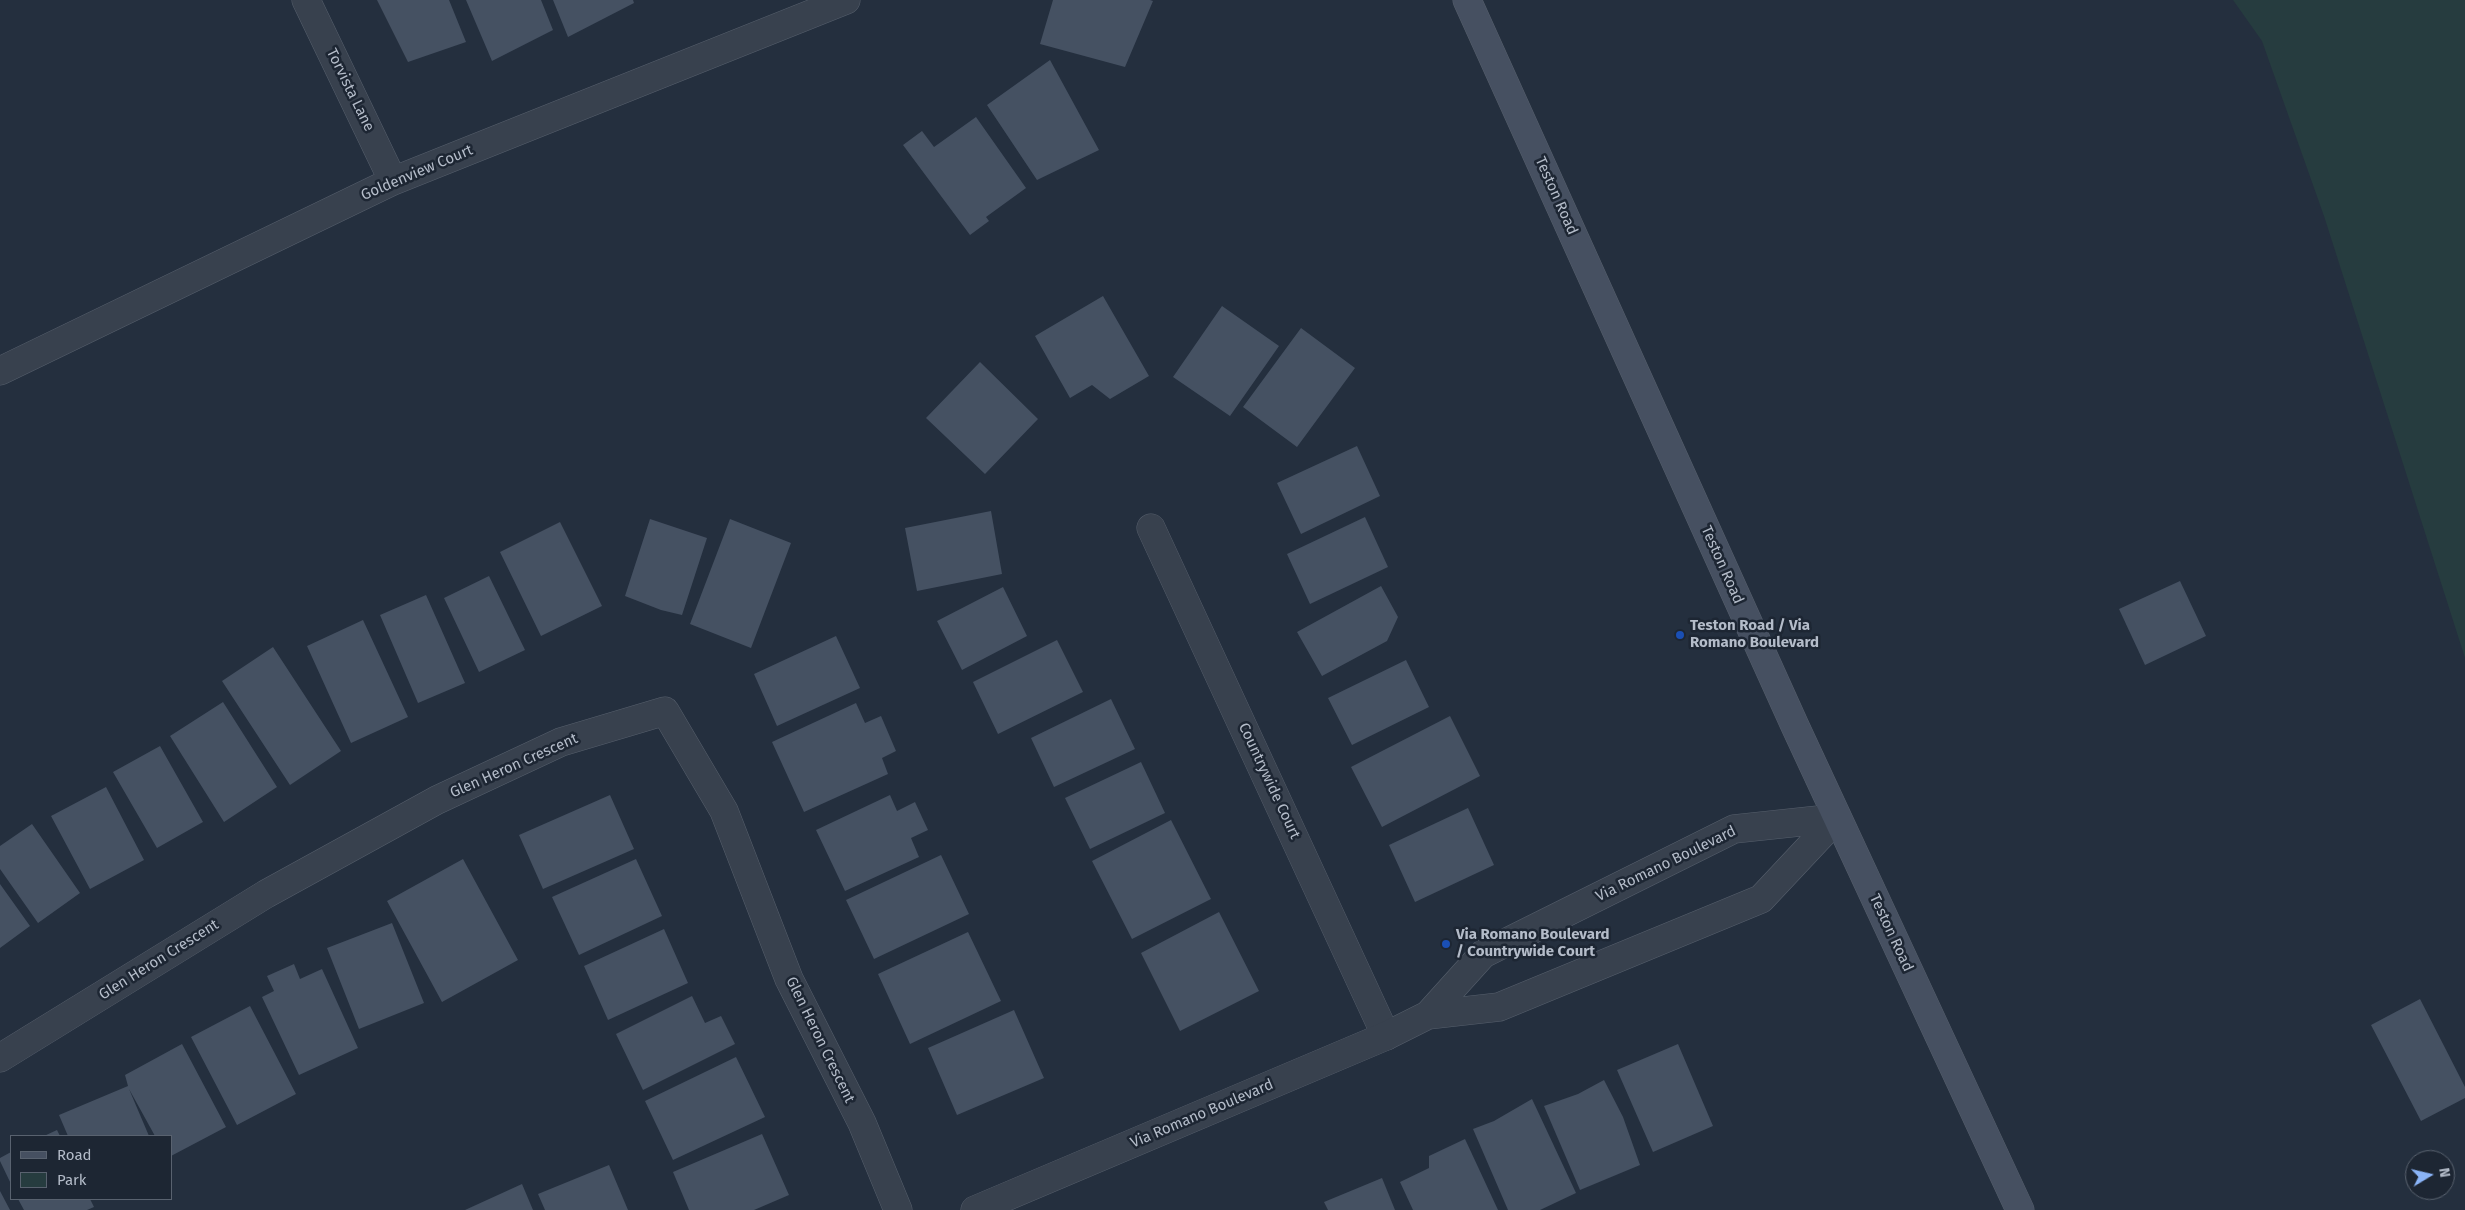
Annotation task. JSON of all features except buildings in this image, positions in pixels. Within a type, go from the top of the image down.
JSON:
[{"type":"main road","name":"Teston Road","points":[[1467,0],[1837,818],[2020,1210]]},
{"type":"street","name":"Torvista Lane","points":[[306,0],[393,181]]},
{"type":"street","name":"Goldenview Court","points":[[0,371],[393,181],[846,0]]},
{"type":"street","name":"Countrywide Court","points":[[1151,528],[1386,1036]]},
{"type":"street","name":"Glen Heron Crescent","points":[[0,1058],[266,894],[437,800],[561,742],[666,711],[724,811],[789,979],[862,1123],[898,1210]]},
{"type":"street","name":"Via Romano Boulevard","points":[[1428,1015],[1483,954],[1734,829],[1837,818]]},
{"type":"street","name":"Via Romano Boulevard","points":[[975,1210],[1386,1036],[1428,1015],[1498,1007],[1761,899],[1837,818]]},
{"type":"green space","points":[[2233,0],[2465,0],[2465,658],[2324,216],[2262,41]]},
{"type":"place","name":"Teston Road / Via Romano Boulevard","points":[[1680,635]]},
{"type":"place","name":"Via Romano Boulevard / Countrywide Court","points":[[1446,944]]}]
